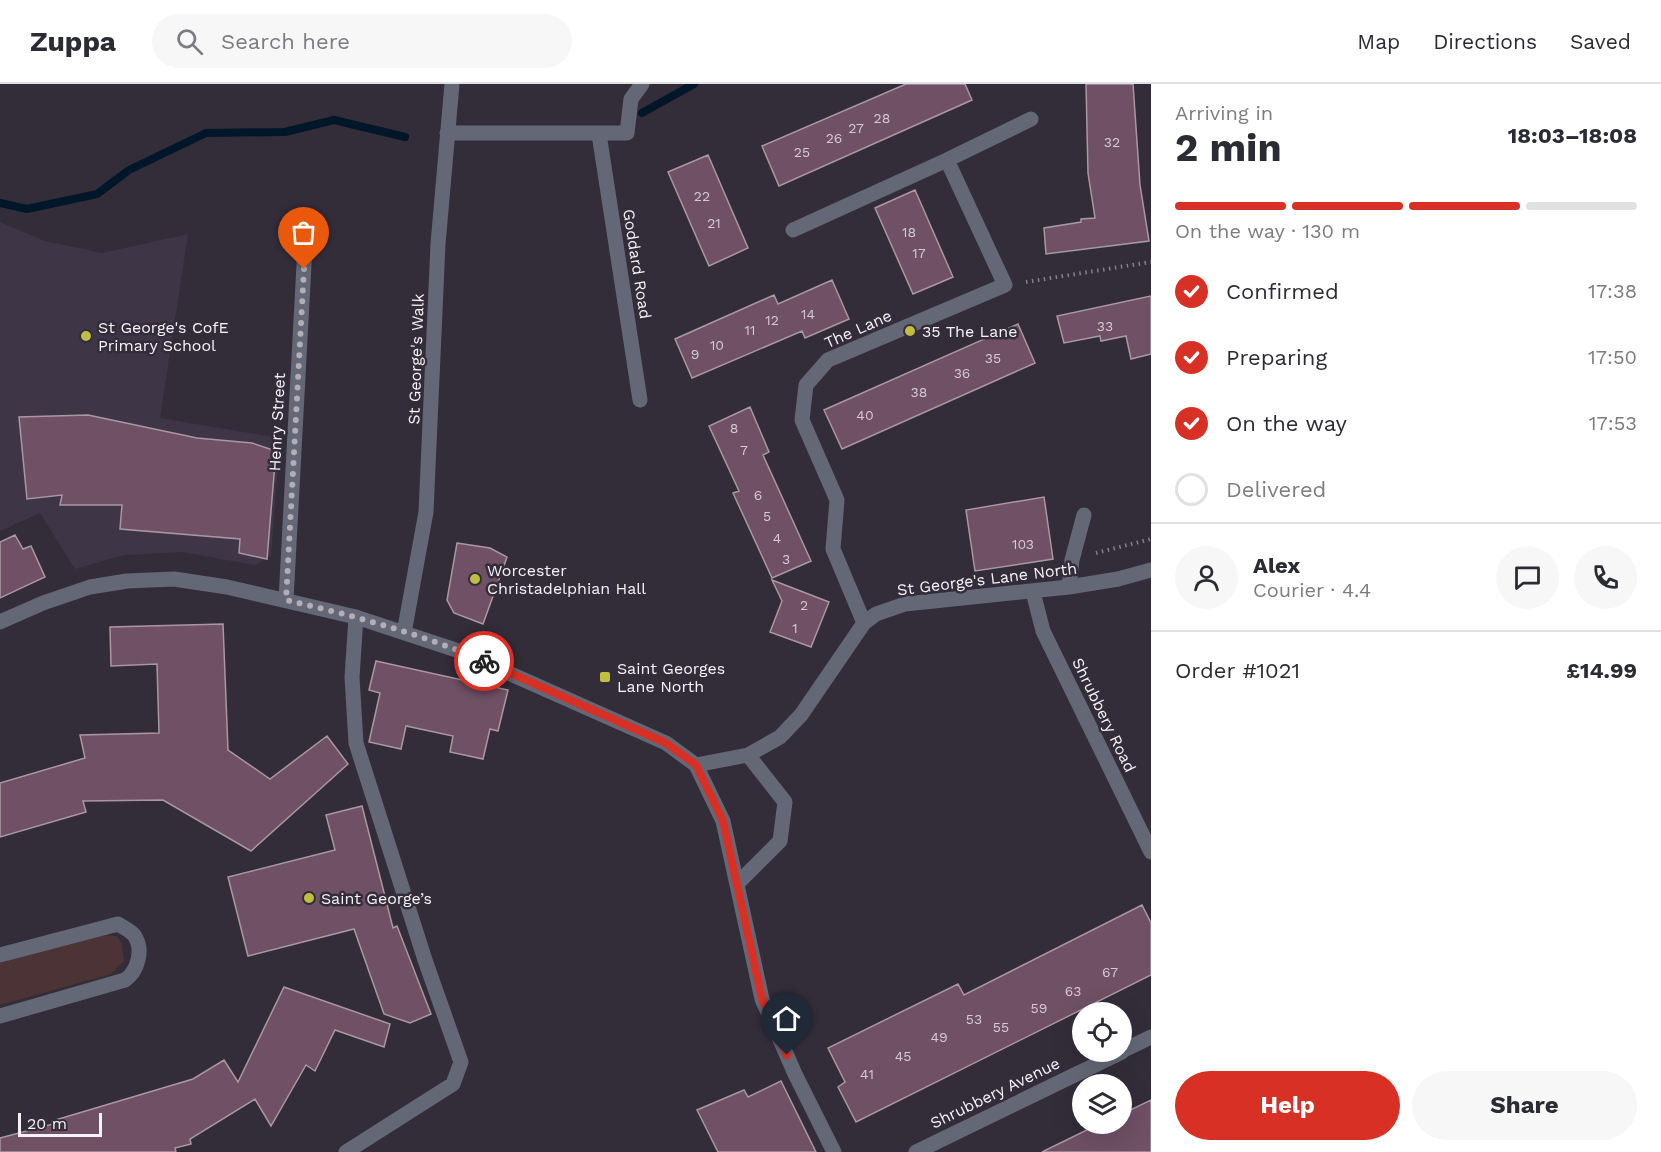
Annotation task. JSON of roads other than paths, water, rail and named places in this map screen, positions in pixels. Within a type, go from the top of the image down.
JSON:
[{"type":"street","name":"St George's Walk","points":[[404,633],[426,512],[438,244],[452,84]]},
{"type":"street","points":[[447,133],[627,133],[631,99],[642,84]]},
{"type":"street","points":[[793,230],[1031,119]]},
{"type":"street","name":"Goddard Road","points":[[598,134],[640,400]]},
{"type":"street","name":"The Lane","points":[[864,623],[833,549],[837,500],[802,420],[806,385],[828,360],[1005,285],[947,160]]},
{"type":"street","name":"Henry Street","points":[[286,600],[305,246]]},
{"type":"street","points":[[1069,587],[1072,560],[1084,515]]},
{"type":"street","name":"St George's Lane North","points":[[696,765],[748,755],[780,737],[801,715],[864,623],[876,614],[905,604],[1033,592],[1118,579],[1151,570]]},
{"type":"street","points":[[0,622],[43,603],[90,587],[127,581],[174,579],[227,586],[356,617],[459,651],[666,743],[696,765],[723,821],[762,999],[795,1074],[834,1152]]},
{"type":"street","name":"Shrubbery Road","points":[[1033,592],[1043,631],[1151,852]]},
{"type":"street","points":[[346,1152],[453,1084],[461,1062],[425,960],[356,743],[352,677],[356,617]]},
{"type":"street","points":[[737,884],[780,841],[786,802],[748,755]]},
{"type":"street","points":[[0,955],[118,924],[134,934],[140,953],[132,975],[125,980],[0,1016]]},
{"type":"street","name":"Shrubbery Avenue","points":[[1132,1046],[1151,1037]]},
{"type":"street","name":"Shrubbery Avenue","points":[[916,1152],[1100,1062]]},
{"type":"waterway","points":[[642,113],[694,84]]},
{"type":"waterway","points":[[0,203],[27,209],[97,194],[129,170],[206,133],[285,132],[334,120],[405,137]]},
{"type":"place","name":"35 The Lane","points":[[910,331]]},
{"type":"place","name":"St George's CofE Primary School","points":[[86,336]]},
{"type":"place","name":"Worcester Christadelphian Hall","points":[[475,579]]},
{"type":"place","name":"Saint Georges Lane North","points":[[605,677]]},
{"type":"place","name":"Saint George’s","points":[[309,898]]}]
